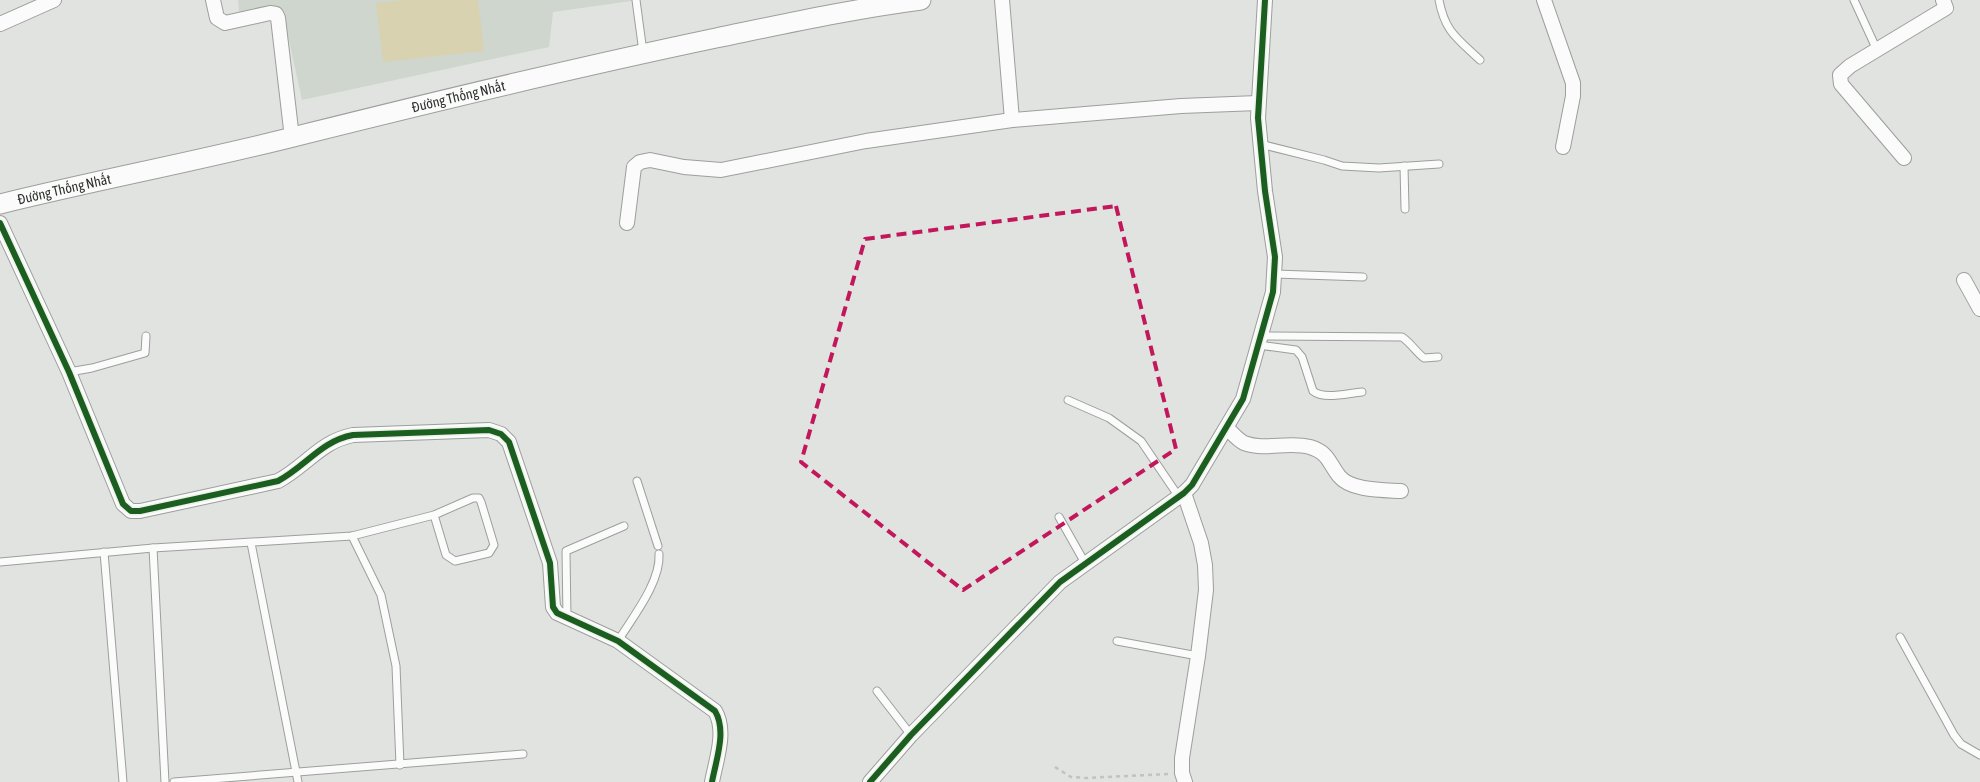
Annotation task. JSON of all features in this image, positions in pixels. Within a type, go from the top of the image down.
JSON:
[{"type":"street","points":[[0,24],[54,0]]},
{"type":"street","points":[[213,0],[217,18],[225,23],[270,13],[276,14],[292,138]]},
{"type":"street","points":[[1002,0],[1012,120]]},
{"type":"street","points":[[870,782],[910,735],[1060,582],[1182,495],[1192,485],[1243,398],[1273,292],[1275,274],[1275,257],[1260,144],[1258,103],[1265,0]]},
{"type":"street","points":[[1544,0],[1573,83],[1573,96],[1563,147]]},
{"type":"street","points":[[1904,158],[1839,80],[1842,72],[1946,8],[1942,0]]},
{"type":"street","name":"Đường Thống Nhất","points":[[0,204],[76,185],[292,138],[498,86],[644,53],[869,6],[910,1]]},
{"type":"street","points":[[627,223],[634,167],[640,162],[657,161],[678,166],[721,170],[866,141],[1012,120],[1181,106],[1258,103]]},
{"type":"street","points":[[0,223],[69,372],[123,504],[131,511],[140,511],[278,481],[290,474],[327,444],[339,438],[353,435],[490,430],[501,434],[509,442],[545,548],[552,578],[554,607],[557,613],[618,642],[715,712],[720,720],[721,731],[712,782]]},
{"type":"street","points":[[1964,280],[1980,309]]},
{"type":"street","points":[[1227,428],[1242,442],[1251,445],[1296,444],[1322,452],[1329,459],[1339,476],[1361,488],[1401,491]]},
{"type":"street","points":[[1182,495],[1201,543],[1205,565],[1206,590],[1182,758],[1184,777]]},
{"type":"lane","points":[[636,0],[644,53]]},
{"type":"lane","points":[[1439,0],[1443,18],[1448,27],[1480,60]]},
{"type":"lane","points":[[1854,0],[1877,50]]},
{"type":"lane","points":[[1260,144],[1342,166],[1379,168],[1438,164]]},
{"type":"lane","points":[[1404,166],[1405,209]]},
{"type":"lane","points":[[1275,274],[1363,277]]},
{"type":"lane","points":[[69,372],[92,368],[144,353],[146,336]]},
{"type":"lane","points":[[1260,341],[1402,337],[1410,342],[1416,352],[1424,358],[1438,357]]},
{"type":"lane","points":[[1260,341],[1296,350],[1302,357],[1313,391],[1317,394],[1362,392]]},
{"type":"lane","points":[[1068,400],[1109,418],[1141,441],[1182,495]]},
{"type":"lane","points":[[618,642],[658,571],[659,550],[637,481]]},
{"type":"lane","points":[[0,562],[153,548],[352,536],[434,515],[473,498],[479,498],[494,545],[492,550],[455,561],[450,559],[446,555],[434,515]]},
{"type":"lane","points":[[1059,517],[1085,563]]},
{"type":"lane","points":[[567,619],[566,551],[624,526]]},
{"type":"lane","points":[[352,536],[381,595],[396,666],[400,765]]},
{"type":"lane","points":[[251,543],[298,782]]},
{"type":"lane","points":[[153,548],[165,782]]},
{"type":"lane","points":[[104,552],[123,782]]},
{"type":"lane","points":[[1900,637],[1954,735],[1961,744],[1980,755]]},
{"type":"lane","points":[[1117,641],[1198,656]]},
{"type":"lane","points":[[876,691],[910,735]]},
{"type":"lane","points":[[174,782],[523,754]]},
{"type":"path","points":[[1055,767],[1071,777],[1184,777]]},
{"type":"highlighted area","points":[[1116,206],[1176,449],[963,590],[801,462],[865,239]]},
{"type":"shaded area","points":[[238,0],[638,0],[553,12],[549,47],[302,100],[284,17],[274,9],[239,13]]},
{"type":"shaded area","points":[[406,0],[478,0],[484,51],[383,62],[376,3]]},
{"type":"cycle path","points":[[870,782],[911,735],[1060,582],[1184,493],[1192,485],[1243,399],[1273,292],[1275,257],[1265,191],[1258,118],[1265,0]]},
{"type":"cycle path","points":[[0,223],[69,372],[123,504],[131,511],[140,511],[278,481],[323,448],[342,438],[353,435],[489,430],[501,434],[509,442],[550,563],[553,607],[557,613],[618,641],[715,711],[720,727],[720,736],[712,782]]}]
